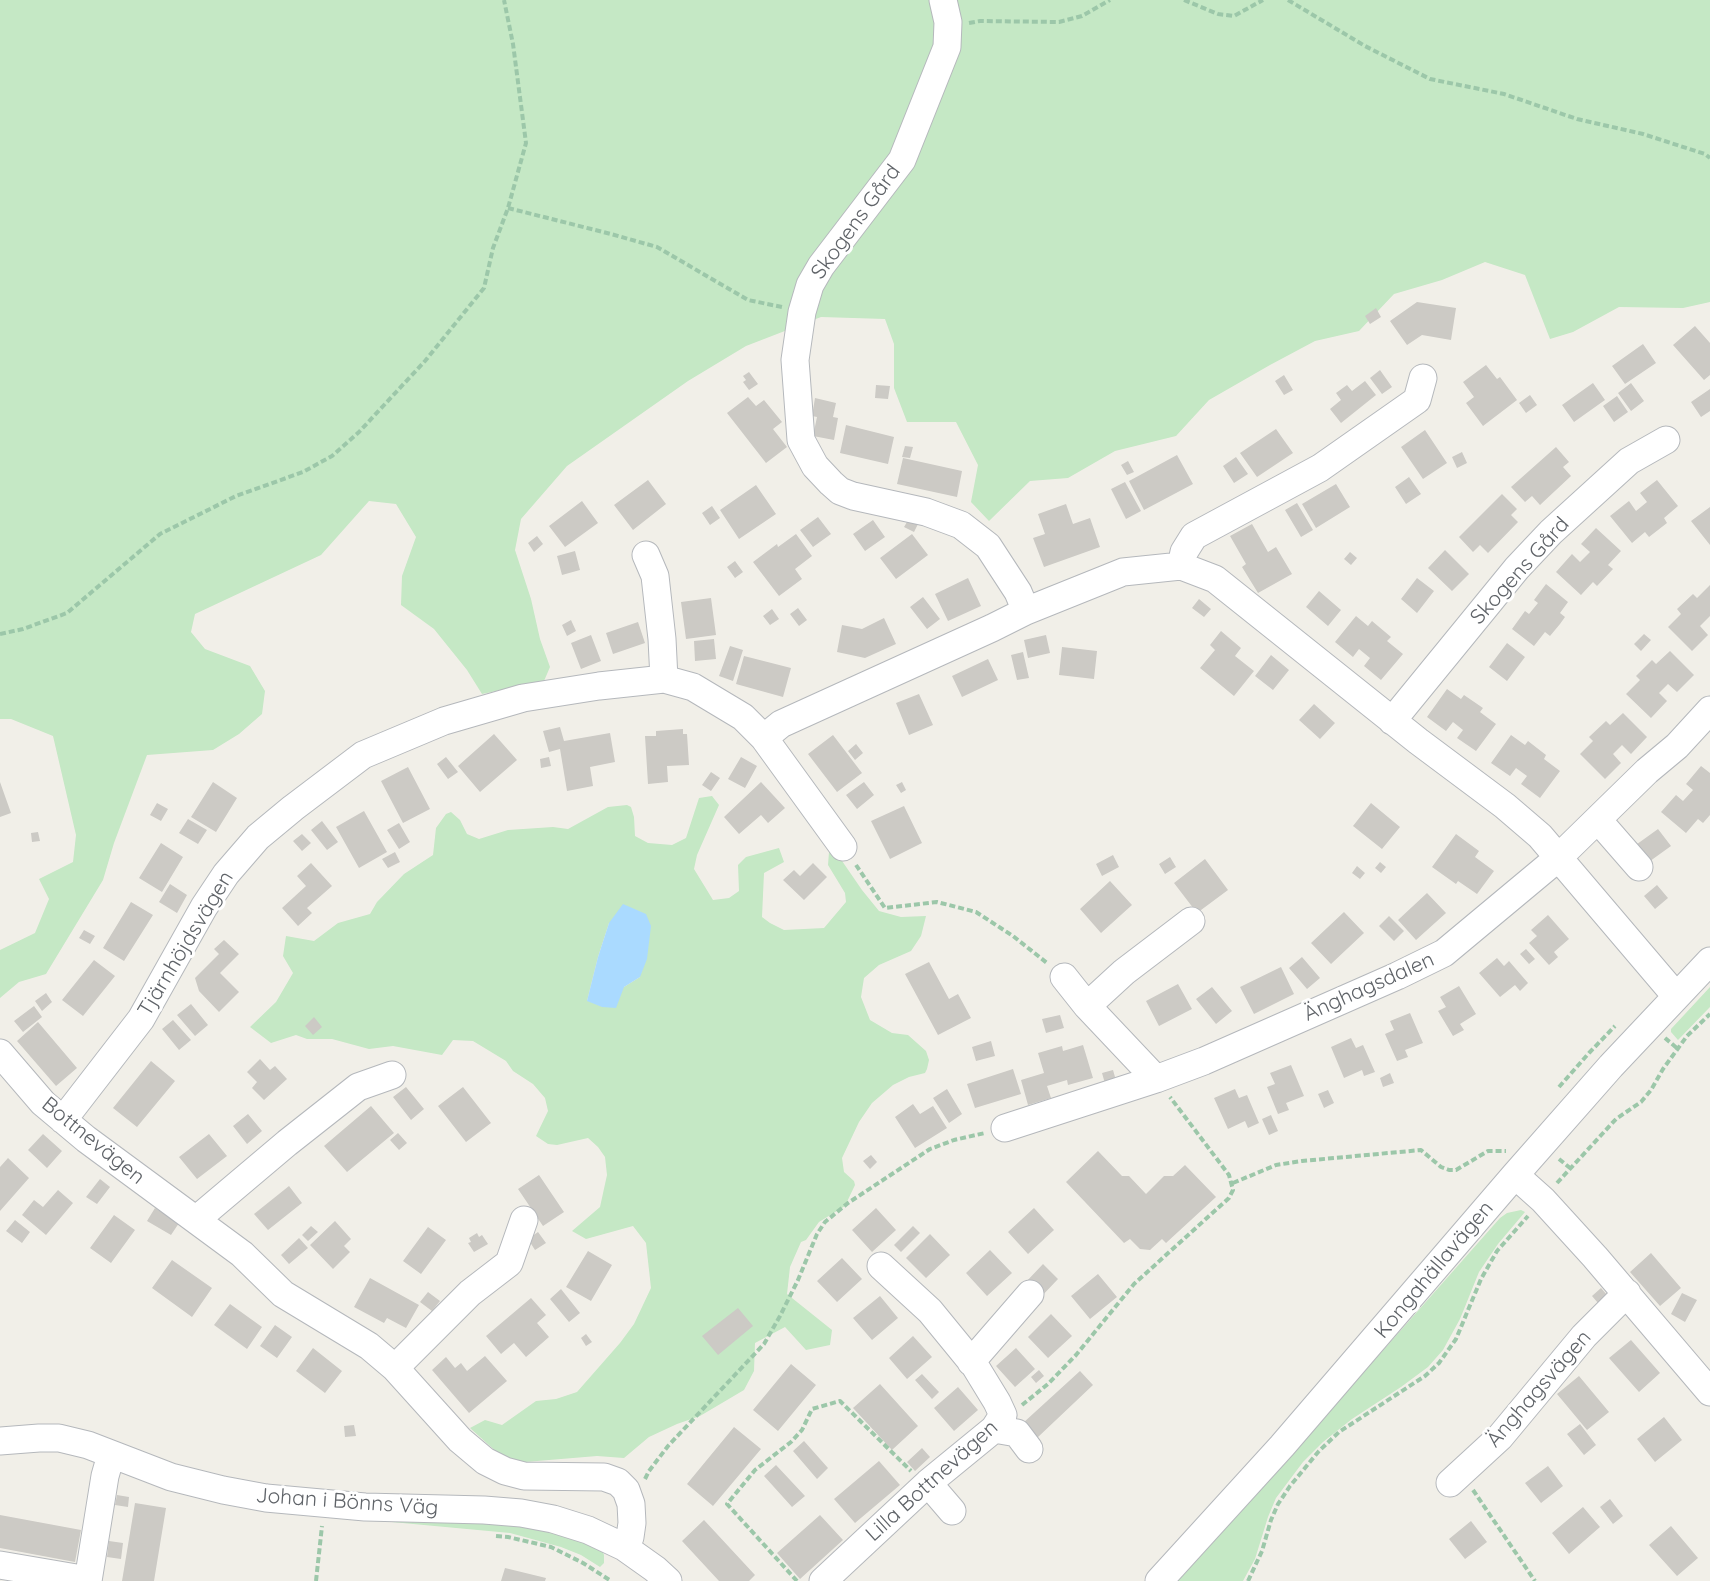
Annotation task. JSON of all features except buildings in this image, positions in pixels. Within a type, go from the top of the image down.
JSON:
[{"type":"street","name":"Skogens Gård","points":[[943,0],[948,28],[947,47],[902,160],[821,266],[810,285],[802,312],[795,360],[801,440],[815,466],[840,491],[926,512],[961,525],[988,546],[1018,592],[1026,611]]},
{"type":"street","points":[[1181,566],[1184,552],[1194,536],[1320,468],[1417,400],[1423,378]]},
{"type":"street","name":"Skogens Gård","points":[[1392,721],[1517,568],[1551,532],[1629,461],[1666,440]]},
{"type":"street","points":[[646,555],[655,576],[664,679]]},
{"type":"street","points":[[764,738],[781,724],[1026,611],[1123,573],[1181,566],[1215,579],[1392,721],[1505,806],[1540,836],[1676,996]]},
{"type":"street","name":"Tjärnhöjdsvägen","points":[[63,1120],[141,1019],[204,907],[226,874],[258,837],[363,755],[444,721],[523,698],[598,686],[664,679],[693,687],[743,717],[764,738],[843,847]]},
{"type":"street","points":[[1558,858],[1647,771],[1677,746],[1710,710]]},
{"type":"street","points":[[1598,820],[1639,867]]},
{"type":"street","name":"Änghagsdalen","points":[[1005,1128],[1204,1061],[1397,976],[1444,953],[1558,858]]},
{"type":"street","points":[[1087,1006],[1125,972],[1191,921]]},
{"type":"street","name":"Kongahällavägen","points":[[1159,1581],[1290,1437],[1512,1163],[1611,1066],[1710,961]]},
{"type":"street","points":[[1064,976],[1087,1006],[1156,1079]]},
{"type":"street","name":"Bottnevägen","points":[[0,1053],[43,1104],[63,1120],[242,1254],[283,1294],[369,1346],[395,1368],[460,1440],[485,1461],[505,1471],[524,1476],[604,1477],[618,1482],[626,1490],[631,1504],[630,1537],[624,1547]]},
{"type":"street","points":[[197,1219],[358,1087],[392,1076]]},
{"type":"street","points":[[1512,1163],[1627,1293],[1710,1392]]},
{"type":"street","points":[[395,1368],[470,1293],[510,1263],[524,1220]]},
{"type":"street","name":"Lilla Bottnevägen","points":[[823,1581],[927,1484],[999,1422],[997,1402],[971,1362],[930,1311],[881,1266]]},
{"type":"street","name":"Änghagsvägen","points":[[1459,1483],[1584,1336],[1627,1293]]},
{"type":"street","points":[[971,1362],[1030,1294]]},
{"type":"street","points":[[999,1422],[1017,1433],[1029,1449]]},
{"type":"street","name":"Johan i Bönns Väg","points":[[0,1441],[59,1438],[88,1446],[171,1477],[266,1498],[365,1507],[521,1513],[588,1530],[624,1547]]},
{"type":"street","points":[[0,1565],[88,1580],[105,1476],[111,1455]]},
{"type":"street","points":[[927,1484],[952,1511]]},
{"type":"street","points":[[624,1547],[668,1581]]},
{"type":"path","points":[[0,634],[23,629],[68,613],[160,534],[236,496],[303,472],[332,456],[359,432],[425,362],[484,288],[493,248],[508,208],[526,143],[513,44],[504,0]]},
{"type":"path","points":[[948,28],[980,21],[1059,22],[1082,16],[1110,0]]},
{"type":"path","points":[[1184,0],[1218,14],[1234,16],[1263,0]]},
{"type":"path","points":[[1288,0],[1365,46],[1430,79],[1504,94],[1577,119],[1643,134],[1705,154],[1710,158]]},
{"type":"path","points":[[508,208],[657,247],[748,300],[802,312]]},
{"type":"path","points":[[843,847],[885,908],[937,902],[976,912],[1013,936],[1064,976]]},
{"type":"path","points":[[1248,1581],[1263,1551],[1271,1520],[1278,1504],[1290,1486],[1319,1451],[1339,1432],[1425,1376],[1439,1363],[1456,1339],[1481,1278],[1497,1251],[1616,1119],[1641,1102],[1687,1036],[1710,1014]]},
{"type":"path","points":[[999,1422],[1048,1384],[1077,1356],[1134,1284],[1229,1198],[1233,1190],[1233,1183],[1229,1175],[1156,1079]]},
{"type":"path","points":[[644,1483],[649,1470],[668,1446],[764,1344],[780,1317],[825,1222],[848,1203],[930,1149],[954,1140],[1005,1128]]},
{"type":"path","points":[[1233,1183],[1276,1165],[1422,1150],[1441,1167],[1449,1170],[1456,1170],[1488,1151],[1512,1163]]},
{"type":"path","points":[[797,1581],[727,1504],[755,1470],[791,1442],[802,1430],[812,1409],[840,1401],[927,1484]]},
{"type":"path","points":[[1459,1483],[1535,1581]]},
{"type":"path","points":[[316,1581],[323,1522]]},
{"type":"green space","points":[[0,0],[1710,0],[1710,302],[1683,308],[1619,307],[1573,332],[1550,339],[1525,275],[1485,262],[1442,280],[1394,294],[1359,331],[1315,341],[1209,400],[1176,436],[1115,451],[1068,478],[1030,481],[989,521],[971,502],[978,465],[956,422],[907,422],[894,388],[894,344],[885,319],[821,317],[746,346],[688,381],[567,466],[521,519],[515,550],[550,667],[544,681],[482,694],[467,670],[434,629],[401,605],[402,576],[416,537],[396,504],[369,501],[321,555],[195,614],[191,632],[205,649],[250,666],[265,691],[262,714],[239,734],[213,750],[147,755],[114,843],[103,880],[46,974],[19,982],[0,998],[0,950],[35,933],[49,899],[39,879],[73,862],[76,835],[53,736],[11,719],[0,719]]},
{"type":"green space","points":[[712,796],[719,805],[697,855],[694,869],[713,900],[729,898],[739,891],[738,865],[746,857],[779,848],[784,862],[764,873],[762,917],[784,930],[824,928],[846,902],[845,893],[828,865],[829,852],[840,858],[879,911],[901,917],[926,916],[921,936],[911,951],[879,965],[864,978],[861,997],[870,1020],[892,1033],[908,1035],[926,1051],[929,1060],[927,1069],[925,1073],[909,1077],[893,1085],[872,1103],[859,1122],[842,1158],[844,1172],[854,1181],[855,1185],[845,1206],[819,1222],[806,1240],[801,1242],[790,1267],[787,1294],[832,1330],[830,1345],[806,1350],[785,1327],[755,1343],[754,1371],[744,1390],[700,1416],[649,1437],[624,1458],[597,1456],[525,1462],[501,1456],[470,1428],[485,1420],[502,1425],[536,1401],[556,1399],[577,1392],[634,1324],[651,1288],[646,1243],[633,1226],[586,1239],[572,1231],[600,1207],[607,1175],[605,1157],[588,1138],[557,1145],[548,1144],[536,1136],[548,1111],[545,1098],[533,1084],[513,1071],[506,1061],[473,1041],[453,1040],[442,1055],[393,1046],[369,1049],[332,1039],[307,1039],[296,1035],[271,1043],[250,1027],[276,1002],[293,973],[283,956],[286,936],[314,941],[338,923],[370,914],[377,902],[404,874],[433,855],[436,828],[446,814],[451,812],[460,820],[467,834],[479,839],[508,830],[553,827],[568,829],[608,807],[627,805],[631,807],[634,817],[635,836],[648,843],[672,845],[686,838],[699,798]],"holes":[[[609,923],[640,977],[624,987],[587,1001]]]},
{"type":"green space","points":[[1710,987],[1710,1007],[1678,1040],[1671,1029]]},
{"type":"green space","points":[[1521,1210],[1525,1212],[1498,1244],[1479,1272],[1460,1319],[1443,1350],[1428,1367],[1352,1419],[1323,1442],[1303,1462],[1276,1498],[1255,1559],[1243,1581],[1175,1581],[1500,1218],[1507,1213]]},
{"type":"green space","points":[[464,1517],[550,1529],[602,1550],[604,1563],[600,1567],[581,1555],[561,1547],[510,1533],[370,1520]]},
{"type":"water","points":[[623,904],[646,914],[651,926],[647,959],[640,977],[624,987],[616,1008],[602,1007],[587,1001],[609,923]]}]
